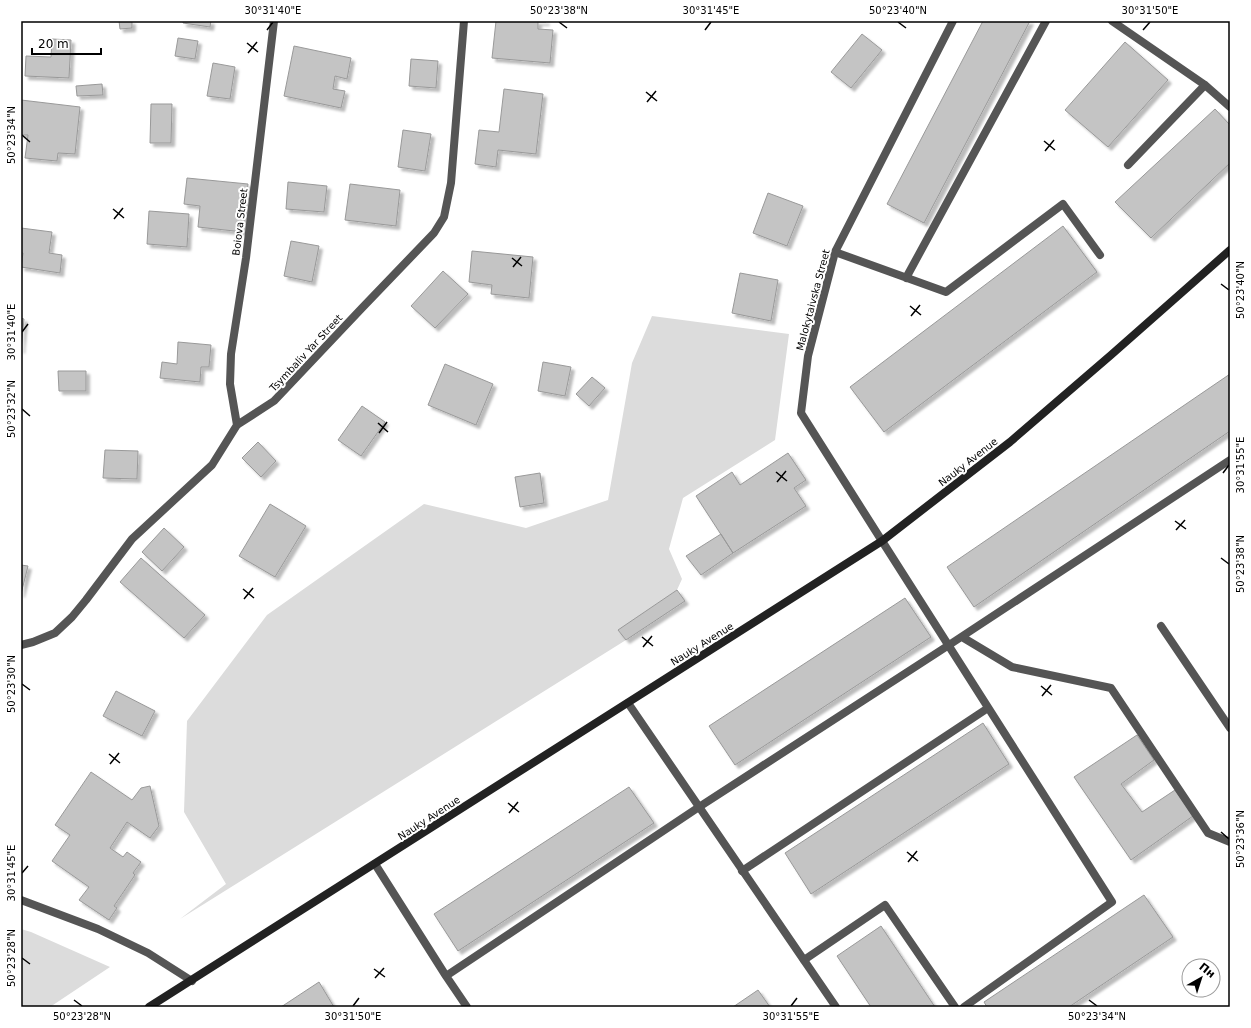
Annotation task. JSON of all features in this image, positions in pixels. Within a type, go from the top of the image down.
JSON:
[{"type":"main road","name":"Nauky Avenue","points":[[149,1007],[882,541],[1010,442],[1230,250]]},
{"type":"street","name":"Boiova Street","points":[[237,425],[230,384],[231,354],[246,258],[274,21]]},
{"type":"street","name":"Tsymbaliv Yar Street","points":[[21,645],[55,633],[72,617],[132,539],[212,465],[237,425],[274,401],[434,233],[444,216],[451,183],[464,21]]},
{"type":"street","name":"Malokytaivska Street","points":[[953,21],[835,252],[808,356],[801,413],[1112,902],[964,1007]]},
{"type":"street","points":[[906,278],[1046,21]]},
{"type":"street","points":[[1112,21],[1205,85],[1230,106]]},
{"type":"street","points":[[1128,165],[1205,85]]},
{"type":"street","points":[[835,252],[946,292],[1062,204],[1100,255]]},
{"type":"street","points":[[446,976],[699,807],[962,637],[1230,460]]},
{"type":"street","points":[[1161,626],[1230,728]]},
{"type":"street","points":[[962,637],[1012,667],[1111,688],[1208,833],[1230,842]]},
{"type":"street","points":[[628,703],[836,1007]]},
{"type":"street","points":[[742,870],[988,708]]},
{"type":"street","points":[[375,864],[467,1007]]},
{"type":"street","points":[[21,900],[98,929],[148,953],[192,981]]},
{"type":"street","points":[[804,960],[886,905],[955,1007]]},
{"type":"shaded area","points":[[652,316],[789,334],[775,440],[683,498],[669,549],[682,579],[677,590],[619,630],[626,640],[180,919],[226,884],[184,812],[187,721],[267,615],[424,504],[526,528],[608,500],[632,363]]},
{"type":"shaded area","points":[[21,929],[110,967],[50,1007],[21,1007]]},
{"type":"building","points":[[119,21],[132,21],[132,28],[120,29]]},
{"type":"building","points":[[183,21],[211,21],[210,27],[183,23]]},
{"type":"building","points":[[496,21],[546,21],[538,22],[538,29],[553,30],[550,63],[492,58]]},
{"type":"building","points":[[983,21],[1030,21],[924,223],[887,204]]},
{"type":"building","points":[[862,34],[882,50],[851,88],[831,72]]},
{"type":"building","points":[[178,38],[198,41],[195,59],[175,56]]},
{"type":"building","points":[[52,39],[71,40],[69,78],[25,76],[26,56],[51,57]]},
{"type":"building","points":[[1125,42],[1168,80],[1108,147],[1065,110]]},
{"type":"building","points":[[294,46],[351,58],[347,79],[335,76],[333,89],[345,91],[341,108],[284,96]]},
{"type":"building","points":[[411,59],[438,61],[436,88],[409,86]]},
{"type":"building","points":[[213,63],[235,67],[230,99],[207,96]]},
{"type":"building","points":[[102,84],[103,95],[77,96],[76,86]]},
{"type":"building","points":[[504,89],[543,94],[536,154],[498,150],[496,167],[475,164],[479,130],[499,132]]},
{"type":"building","points":[[21,100],[80,107],[75,154],[58,153],[57,161],[25,158],[28,135],[21,135]]},
{"type":"building","points":[[151,104],[172,104],[171,143],[150,143]]},
{"type":"building","points":[[1215,109],[1230,125],[1230,163],[1151,238],[1115,202]]},
{"type":"building","points":[[403,130],[431,134],[425,171],[398,167]]},
{"type":"building","points":[[187,178],[248,184],[243,232],[198,227],[200,206],[184,204]]},
{"type":"building","points":[[288,182],[327,186],[324,212],[286,209]]},
{"type":"building","points":[[350,184],[400,190],[396,226],[345,220]]},
{"type":"building","points":[[768,193],[803,206],[787,246],[753,233]]},
{"type":"building","points":[[149,211],[189,214],[187,247],[147,244]]},
{"type":"building","points":[[1063,226],[1097,272],[884,432],[850,387]]},
{"type":"building","points":[[21,228],[52,232],[49,253],[62,255],[60,273],[21,267],[23,253],[21,253]]},
{"type":"building","points":[[291,241],[319,246],[312,282],[284,276]]},
{"type":"building","points":[[472,251],[533,257],[529,298],[491,294],[492,285],[469,282]]},
{"type":"building","points":[[443,271],[468,294],[435,328],[411,306]]},
{"type":"building","points":[[740,273],[778,280],[771,321],[732,313]]},
{"type":"building","points":[[21,318],[24,319],[21,350]]},
{"type":"building","points":[[178,342],[211,345],[209,367],[201,367],[200,382],[160,378],[162,362],[177,364]]},
{"type":"building","points":[[543,362],[571,367],[565,396],[538,391]]},
{"type":"building","points":[[445,364],[493,384],[476,425],[428,405]]},
{"type":"building","points":[[58,371],[86,371],[86,391],[59,391]]},
{"type":"building","points":[[1230,374],[1230,431],[974,607],[947,567]]},
{"type":"building","points":[[592,377],[605,388],[589,406],[576,394]]},
{"type":"building","points":[[362,406],[385,422],[361,456],[338,440]]},
{"type":"building","points":[[258,442],[276,461],[261,477],[242,458]]},
{"type":"building","points":[[105,450],[138,451],[137,479],[103,478]]},
{"type":"building","points":[[788,453],[806,480],[794,488],[806,506],[733,553],[696,496],[732,472],[740,485]]},
{"type":"building","points":[[540,473],[544,503],[520,507],[515,477]]},
{"type":"building","points":[[270,504],[306,526],[275,577],[239,556]]},
{"type":"building","points":[[164,528],[184,547],[162,571],[142,552]]},
{"type":"building","points":[[721,534],[733,553],[701,575],[686,556]]},
{"type":"building","points":[[141,558],[205,615],[184,638],[120,582]]},
{"type":"building","points":[[21,565],[28,566],[21,594]]},
{"type":"building","points":[[677,590],[685,601],[626,640],[618,630]]},
{"type":"building","points":[[905,598],[931,637],[735,765],[709,726]]},
{"type":"building","points":[[116,691],[155,711],[142,736],[103,716]]},
{"type":"building","points":[[983,723],[1009,764],[811,894],[785,853]]},
{"type":"building","points":[[1137,735],[1154,760],[1121,784],[1142,812],[1175,790],[1193,816],[1131,860],[1074,777]]},
{"type":"building","points":[[91,772],[132,800],[141,788],[150,786],[159,826],[150,838],[127,822],[110,848],[123,857],[127,852],[141,862],[133,873],[135,875],[114,906],[117,908],[109,920],[79,900],[89,887],[52,861],[70,835],[55,825]]},
{"type":"building","points":[[629,787],[654,823],[458,951],[434,914]]},
{"type":"building","points":[[1144,895],[1173,937],[1069,1007],[987,1007],[984,1002]]},
{"type":"building","points":[[881,926],[935,1007],[871,1007],[837,956]]},
{"type":"building","points":[[319,982],[334,1007],[281,1007]]},
{"type":"building","points":[[758,990],[770,1007],[733,1007]]}]
